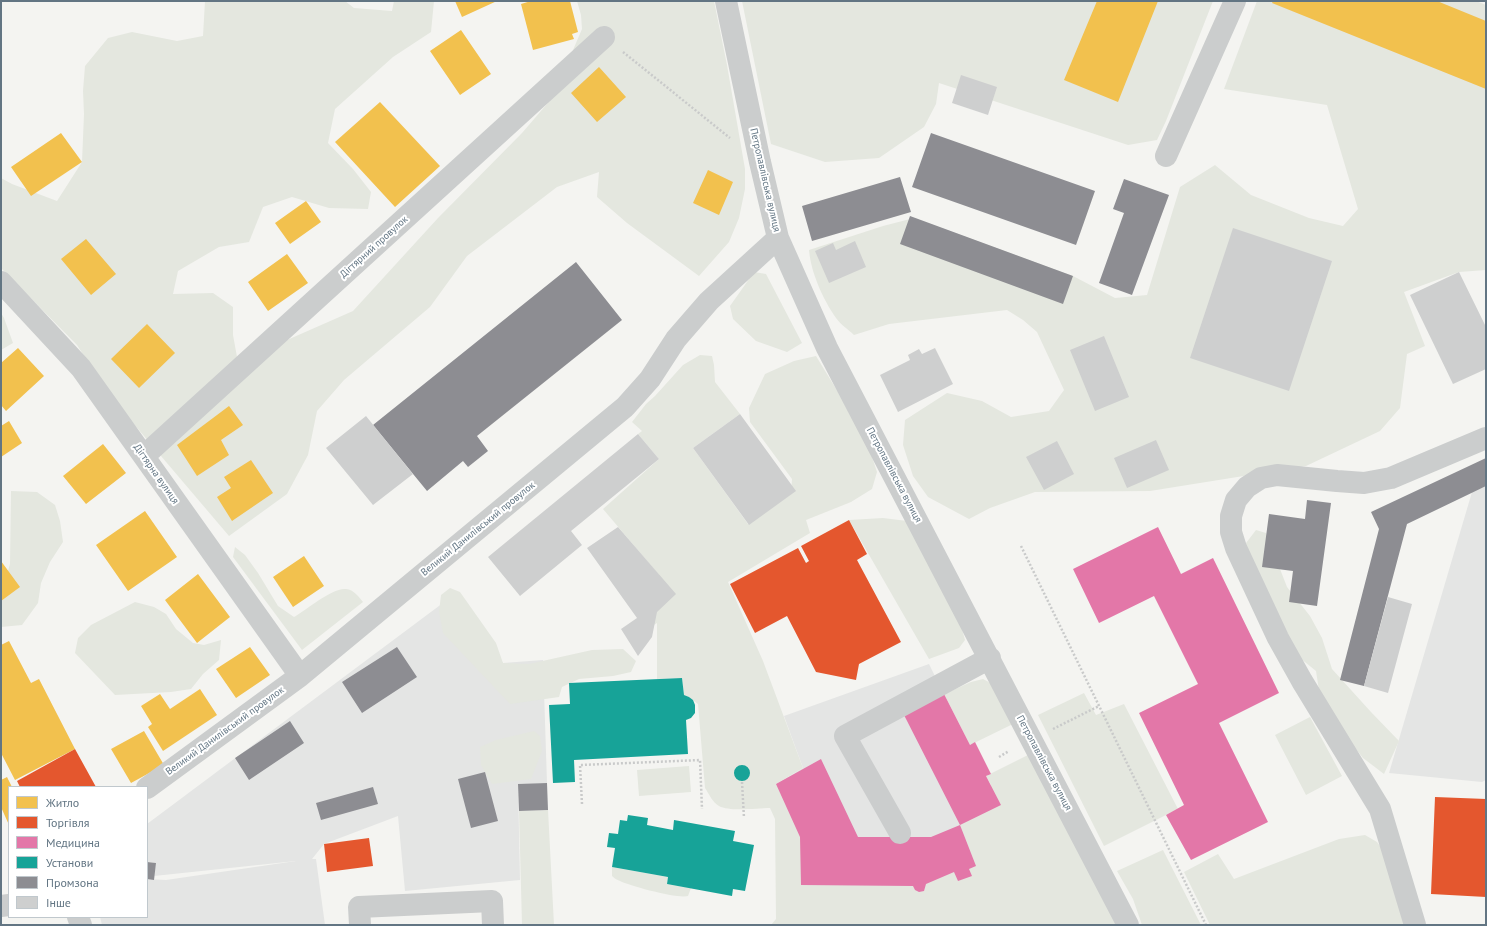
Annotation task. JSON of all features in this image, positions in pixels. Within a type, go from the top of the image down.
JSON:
[{"type":"street","name":"Петропавлівська вулиця","points":[[726,1],[760,162],[778,238],[827,348],[1128,925]]},
{"type":"street","points":[[1166,156],[1235,1]]},
{"type":"street","name":"Дігтярний провулок","points":[[144,456],[604,37]]},
{"type":"street","name":"Великий Данилівський провулок","points":[[148,787],[300,676],[625,407],[650,379],[676,339],[709,301],[778,238]]},
{"type":"street","name":"Дігтярна вулиця","points":[[1,282],[81,368],[300,676]]},
{"type":"street","points":[[1416,925],[1380,808],[1302,681],[1278,638],[1236,548],[1231,532],[1231,516],[1236,500],[1243,491],[1261,478],[1277,474],[1337,482],[1364,483],[1391,478],[1486,438]]},
{"type":"street","points":[[900,833],[845,736],[990,658]]},
{"type":"street","points":[[360,925],[359,907],[492,901],[493,925]]},
{"type":"path","points":[[604,37],[760,162]]},
{"type":"path","points":[[1021,546],[1206,925]]},
{"type":"path","points":[[582,804],[580,765],[700,760],[702,809]]},
{"type":"path","points":[[742,782],[744,818]]},
{"type":"shaded area","points":[[205,1],[345,1],[354,8],[392,11],[394,1],[434,1],[431,32],[393,57],[335,109],[328,143],[353,169],[371,192],[368,209],[329,208],[292,197],[263,207],[249,242],[219,247],[178,271],[173,294],[213,293],[233,307],[233,335],[237,357],[278,344],[353,311],[438,218],[522,133],[553,97],[582,29],[581,15],[577,1],[714,1],[745,169],[745,189],[739,218],[729,242],[699,276],[627,223],[597,197],[599,172],[557,187],[467,256],[430,307],[344,380],[317,411],[308,455],[287,494],[229,536],[110,396],[77,345],[1,268],[1,178],[12,184],[57,201],[82,162],[84,114],[83,91],[85,66],[108,38],[132,32],[177,41],[203,36]]},
{"type":"shaded area","points":[[742,1],[1213,1],[1166,121],[1157,140],[1128,145],[939,83],[936,104],[924,127],[879,158],[825,162],[771,144]]},
{"type":"shaded area","points":[[1257,1],[1476,1],[1486,5],[1486,270],[1459,272],[1404,292],[1425,346],[1407,354],[1400,408],[1380,431],[1306,466],[1150,491],[1035,492],[990,508],[969,519],[928,497],[913,476],[903,445],[905,420],[947,393],[982,401],[1011,417],[1049,411],[1064,390],[1037,332],[1023,320],[1007,310],[889,324],[854,335],[838,321],[831,311],[818,286],[812,268],[809,250],[883,226],[914,218],[1073,276],[1115,298],[1147,295],[1180,187],[1215,165],[1251,195],[1309,218],[1343,226],[1358,209],[1327,105],[1224,89]]},
{"type":"shaded area","points":[[754,272],[766,274],[802,343],[787,352],[756,341],[733,319],[730,306]]},
{"type":"shaded area","points":[[1,313],[13,343],[1,350]]},
{"type":"shaded area","points":[[700,355],[712,356],[715,382],[740,414],[693,448],[748,524],[791,494],[792,479],[750,422],[749,408],[765,374],[794,361],[816,356],[838,392],[871,454],[877,472],[872,489],[851,502],[806,520],[810,533],[728,582],[763,661],[803,768],[776,784],[805,844],[801,885],[913,886],[915,890],[919,892],[924,891],[926,884],[954,872],[958,881],[972,876],[969,869],[976,866],[960,825],[990,810],[991,785],[986,776],[1028,755],[1121,925],[771,925],[776,919],[775,819],[770,808],[730,809],[719,806],[713,801],[705,788],[698,704],[684,695],[682,678],[657,679],[657,623],[646,630],[659,575],[603,509],[659,459],[638,434],[642,431],[632,422],[646,404],[683,365]]},
{"type":"shaded area","points":[[1486,486],[1486,780],[1482,782],[1389,773],[1472,492]]},
{"type":"shaded area","points":[[11,491],[37,492],[55,505],[60,521],[63,542],[50,562],[41,583],[38,603],[22,625],[1,627],[1,595],[10,564]]},
{"type":"shaded area","points":[[883,518],[907,521],[962,629],[965,640],[959,648],[929,659],[849,520]]},
{"type":"shaded area","points":[[1256,530],[1266,533],[1287,587],[1310,616],[1322,638],[1332,669],[1399,741],[1384,774],[1363,758],[1336,724],[1320,697],[1316,671],[1295,654],[1243,547]]},
{"type":"shaded area","points":[[235,547],[245,555],[278,606],[294,617],[327,595],[341,589],[351,591],[363,602],[302,650],[233,557]]},
{"type":"shaded area","points":[[450,588],[460,592],[496,643],[503,663],[529,664],[592,650],[623,649],[636,661],[631,672],[613,676],[579,679],[562,687],[559,697],[510,704],[443,633],[439,612],[441,595]]},
{"type":"shaded area","points":[[455,594],[503,663],[543,660],[547,783],[518,785],[520,880],[405,891],[398,816],[324,844],[312,859],[316,859],[325,925],[102,925],[100,918],[148,918],[148,879],[166,880],[296,861],[154,876],[156,863],[148,862],[148,823]]},
{"type":"shaded area","points":[[135,602],[154,607],[166,614],[176,629],[193,643],[204,645],[221,640],[219,660],[203,674],[191,689],[171,692],[115,695],[75,653],[78,638],[91,625]]},
{"type":"shaded area","points":[[929,664],[1030,870],[918,898],[801,885],[776,784],[803,768],[784,716]]},
{"type":"shaded area","points":[[983,679],[996,686],[1015,723],[970,745],[944,694],[971,682]]},
{"type":"shaded area","points":[[1084,693],[1096,715],[1124,704],[1178,809],[1104,846],[1038,715]]},
{"type":"shaded area","points":[[1310,717],[1342,776],[1306,795],[1275,735]]},
{"type":"shaded area","points":[[534,731],[540,736],[542,751],[531,779],[492,784],[481,765],[480,747],[496,740]]},
{"type":"shaded area","points":[[689,766],[691,792],[639,796],[637,770]]},
{"type":"shaded area","points":[[548,810],[554,925],[522,925],[519,811]]},
{"type":"shaded area","points":[[1365,835],[1377,842],[1386,854],[1408,925],[1210,925],[1184,872],[1218,854],[1234,879],[1339,839]]},
{"type":"shaded area","points":[[1163,850],[1201,925],[1142,925],[1133,899],[1117,871]]},
{"type":"shaded area","points":[[612,867],[668,877],[667,884],[691,888],[688,896],[675,896],[643,889],[625,883],[612,876]]},
{"type":"building: Житло","points":[[455,1],[497,1],[462,17]]},
{"type":"building: Житло","points":[[531,1],[570,1],[578,32],[572,34],[574,39],[533,50],[521,4]]},
{"type":"building: Житло","points":[[1097,1],[1158,1],[1118,102],[1064,80]]},
{"type":"building: Житло","points":[[1273,1],[1437,1],[1486,21],[1486,89],[1272,3]]},
{"type":"building: Житло","points":[[461,30],[491,74],[460,95],[430,51]]},
{"type":"building: Житло","points":[[599,67],[626,97],[597,122],[571,93]]},
{"type":"building: Житло","points":[[380,102],[440,166],[395,207],[335,142]]},
{"type":"building: Житло","points":[[61,133],[82,162],[31,196],[11,167]]},
{"type":"building: Житло","points":[[708,170],[733,182],[719,215],[693,203]]},
{"type":"building: Житло","points":[[306,201],[321,222],[290,244],[275,223]]},
{"type":"building: Житло","points":[[86,239],[116,274],[91,295],[61,259]]},
{"type":"building: Житло","points":[[287,254],[308,283],[268,311],[248,282]]},
{"type":"building: Житло","points":[[147,324],[175,353],[139,388],[111,359]]},
{"type":"building: Житло","points":[[18,348],[44,376],[6,411],[1,405],[1,363]]},
{"type":"building: Житло","points":[[229,406],[243,425],[221,440],[229,455],[197,476],[177,445]]},
{"type":"building: Житло","points":[[9,421],[22,443],[1,457],[1,426]]},
{"type":"building: Житло","points":[[103,444],[126,473],[86,504],[63,476]]},
{"type":"building: Житло","points":[[251,460],[273,493],[232,521],[217,497],[231,488],[224,477]]},
{"type":"building: Житло","points":[[145,511],[177,557],[128,591],[96,545]]},
{"type":"building: Житло","points":[[304,556],[324,586],[293,607],[273,577]]},
{"type":"building: Житло","points":[[1,561],[20,587],[1,601]]},
{"type":"building: Житло","points":[[198,574],[230,617],[197,643],[165,600]]},
{"type":"building: Житло","points":[[9,641],[31,683],[39,679],[75,749],[15,780],[1,753],[1,645]]},
{"type":"building: Житло","points":[[250,647],[270,675],[236,698],[216,669]]},
{"type":"building: Житло","points":[[200,689],[217,715],[163,751],[148,727],[152,724],[141,706],[160,694],[170,709]]},
{"type":"building: Житло","points":[[144,731],[164,765],[131,783],[111,749]]},
{"type":"building: Житло","points":[[7,777],[12,786],[8,786],[8,823],[1,807],[1,780]]},
{"type":"building: Торгівля","points":[[849,520],[867,554],[857,560],[901,642],[859,664],[856,680],[816,672],[787,616],[755,633],[730,584],[798,548],[806,563],[809,561],[801,546]]},
{"type":"building: Торгівля","points":[[75,749],[95,786],[20,786],[17,781]]},
{"type":"building: Торгівля","points":[[1435,797],[1486,799],[1486,897],[1431,894]]},
{"type":"building: Торгівля","points":[[369,838],[373,866],[327,872],[324,844]]},
{"type":"building: Медицина","points":[[1158,527],[1181,574],[1213,558],[1279,693],[1219,723],[1268,822],[1191,860],[1166,815],[1184,805],[1139,713],[1198,684],[1154,596],[1099,623],[1073,569]]},
{"type":"building: Медицина","points":[[944,694],[970,745],[975,742],[991,774],[986,776],[1001,805],[960,825],[904,715]]},
{"type":"building: Медицина","points":[[821,759],[858,837],[931,837],[960,825],[976,866],[969,869],[972,876],[958,881],[954,872],[926,884],[924,891],[919,892],[915,890],[913,886],[801,885],[800,837],[776,784]]},
{"type":"building: Установи","points":[[682,678],[684,695],[693,700],[695,705],[695,713],[691,718],[686,720],[688,754],[574,760],[575,782],[553,783],[549,705],[570,704],[569,683]]},
{"type":"building: Установи","points":[[742,765],[749,770],[750,773],[745,780],[742,781],[735,776],[734,773],[739,766]]},
{"type":"building: Установи","points":[[628,815],[648,818],[647,825],[673,830],[674,820],[735,831],[733,841],[754,845],[745,891],[733,889],[732,896],[667,884],[668,877],[612,867],[615,848],[607,847],[609,833],[618,834],[620,820],[627,821]]},
{"type":"building: Промзона","points":[[931,133],[1095,191],[1076,245],[912,187]]},
{"type":"building: Промзона","points":[[900,177],[911,212],[812,241],[802,206]]},
{"type":"building: Промзона","points":[[1124,179],[1169,195],[1132,295],[1099,283],[1124,213],[1113,209]]},
{"type":"building: Промзона","points":[[910,216],[1073,276],[1063,304],[900,244]]},
{"type":"building: Промзона","points":[[576,262],[622,320],[477,436],[488,451],[468,467],[463,461],[427,491],[373,425]]},
{"type":"building: Промзона","points":[[1486,458],[1486,486],[1407,524],[1364,686],[1340,680],[1379,529],[1371,512]]},
{"type":"building: Промзона","points":[[1307,500],[1331,503],[1317,606],[1289,602],[1293,571],[1262,567],[1269,514],[1305,519]]},
{"type":"building: Промзона","points":[[397,647],[417,677],[362,713],[342,682]]},
{"type":"building: Промзона","points":[[290,721],[304,743],[249,780],[235,758]]},
{"type":"building: Промзона","points":[[485,772],[498,821],[471,828],[458,779]]},
{"type":"building: Промзона","points":[[547,783],[548,810],[519,811],[518,784]]},
{"type":"building: Промзона","points":[[373,787],[378,804],[321,820],[316,803]]},
{"type":"building: Промзона","points":[[148,862],[156,863],[154,880],[148,879]]},
{"type":"building: Інше","points":[[961,75],[997,87],[988,115],[952,103]]},
{"type":"building: Інше","points":[[1233,228],[1332,261],[1289,391],[1190,358]]},
{"type":"building: Інше","points":[[855,241],[866,267],[829,283],[815,251],[833,243],[836,250]]},
{"type":"building: Інше","points":[[1459,272],[1486,327],[1486,369],[1453,384],[1410,295]]},
{"type":"building: Інше","points":[[1104,336],[1129,397],[1095,411],[1070,350]]},
{"type":"building: Інше","points":[[935,348],[953,384],[898,412],[880,375],[910,360],[908,355],[919,349],[922,354]]},
{"type":"building: Інше","points":[[740,414],[796,491],[749,525],[693,448]]},
{"type":"building: Інше","points":[[366,416],[413,474],[373,505],[326,448]]},
{"type":"building: Інше","points":[[638,434],[659,459],[571,531],[582,545],[520,596],[488,557]]},
{"type":"building: Інше","points":[[1156,440],[1169,470],[1127,488],[1114,458]]},
{"type":"building: Інше","points":[[1057,441],[1074,474],[1044,490],[1026,457]]},
{"type":"building: Інше","points":[[618,527],[676,594],[657,612],[652,637],[638,656],[621,629],[637,618],[587,548]]},
{"type":"building: Інше","points":[[1388,597],[1412,604],[1388,693],[1364,686]]}]
